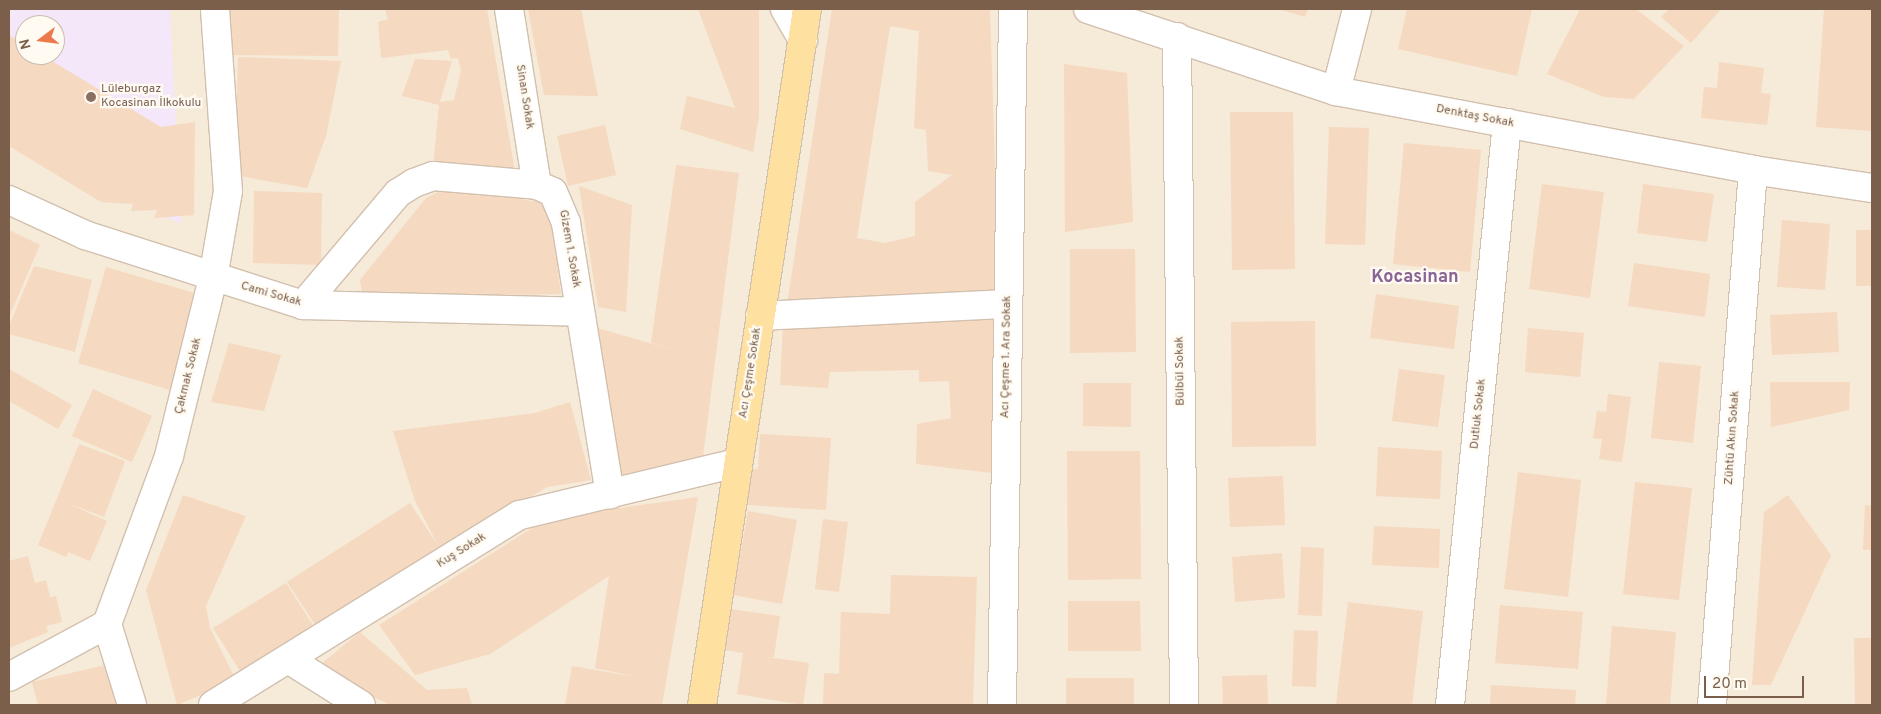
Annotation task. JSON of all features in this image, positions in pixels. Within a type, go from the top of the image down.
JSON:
[{"type":"main road","name":"Acı Çeşme Sokak","points":[[702,705],[807,9]]},
{"type":"street","name":"Çakmak Sokak","points":[[107,624],[169,456],[213,278],[228,191],[215,9]]},
{"type":"street","name":"Sinan Sokak","points":[[509,9],[537,185]]},
{"type":"street","points":[[785,9],[803,40]]},
{"type":"street","name":"Acı Çeşme 1. Ara Sokak","points":[[1002,705],[1013,9]]},
{"type":"street","name":"Denktaş Sokak","points":[[1088,9],[1178,37],[1336,91],[1753,170],[1872,188]]},
{"type":"street","points":[[1336,91],[1357,9]]},
{"type":"street","name":"Bülbül Sokak","points":[[1178,37],[1184,705]]},
{"type":"street","name":"Dutluk Sokak","points":[[1450,705],[1507,124]]},
{"type":"street","name":"Zühtü Akın Sokak","points":[[1712,705],[1753,170]]},
{"type":"street","name":"Gizem 1. Sokak","points":[[304,305],[398,193],[414,183],[434,176],[537,185],[553,192],[561,204],[610,494]]},
{"type":"street","name":"Cami Sokak","points":[[9,200],[85,235],[213,278],[304,305],[580,312]]},
{"type":"street","points":[[760,316],[1008,304]]},
{"type":"street","name":"Kuş Sokak","points":[[213,705],[520,516],[737,463]]},
{"type":"street","points":[[9,677],[107,624],[132,705]]},
{"type":"street","points":[[288,659],[361,705]]},
{"type":"shaded area","points":[[9,9],[1872,9],[1872,705],[9,705]]},
{"type":"shaded area","name":"Lüleburgaz Kocasinan İlkokulu","points":[[9,9],[170,9],[181,224],[9,140]]},
{"type":"building","points":[[223,9],[339,9],[338,56],[223,55]]},
{"type":"building","points":[[385,9],[487,9],[517,183],[433,167],[439,105],[402,96],[415,59],[452,61],[440,102],[454,100],[461,70],[458,58],[451,59],[448,50],[381,58],[378,22],[388,19]]},
{"type":"building","points":[[528,9],[581,9],[598,96],[544,95]]},
{"type":"building","points":[[698,9],[759,9],[759,116],[753,152],[680,129],[687,96],[735,108]]},
{"type":"building","points":[[832,9],[990,9],[999,292],[787,305]],"holes":[[[890,26],[919,31],[914,128],[926,130],[928,171],[952,175],[915,202],[915,236],[885,243],[857,238]]]},
{"type":"building","points":[[1278,9],[1308,9],[1305,17]]},
{"type":"building","points":[[1407,9],[1532,9],[1517,76],[1398,49]]},
{"type":"building","points":[[1580,9],[1636,9],[1684,46],[1634,99],[1604,97],[1547,74]]},
{"type":"building","points":[[1669,9],[1721,9],[1691,43],[1661,17]]},
{"type":"building","points":[[1824,9],[1872,9],[1872,131],[1816,127]]},
{"type":"building","points":[[9,35],[15,39],[15,65],[59,65],[161,127],[195,122],[194,215],[154,218],[157,210],[131,211],[133,204],[101,202],[9,146]]},
{"type":"building","points":[[238,57],[341,61],[326,136],[307,188],[239,176],[236,134]]},
{"type":"building","points":[[1719,62],[1764,68],[1761,93],[1771,94],[1767,125],[1701,118],[1704,87],[1717,88]]},
{"type":"building","points":[[1064,64],[1127,73],[1133,222],[1065,232]]},
{"type":"building","points":[[1230,112],[1293,112],[1295,269],[1232,270]]},
{"type":"building","points":[[605,125],[616,175],[568,186],[557,136]]},
{"type":"building","points":[[1329,127],[1369,128],[1365,245],[1325,244]]},
{"type":"building","points":[[1404,143],[1481,150],[1470,272],[1393,264]]},
{"type":"building","points":[[676,165],[739,173],[702,464],[619,475],[587,325],[694,356],[651,343]]},
{"type":"building","points":[[1542,184],[1604,192],[1590,298],[1529,289]]},
{"type":"building","points":[[1643,184],[1714,194],[1707,242],[1637,233]]},
{"type":"building","points":[[453,185],[531,201],[548,199],[561,294],[363,297],[360,280],[426,198]]},
{"type":"building","points":[[579,186],[632,205],[626,312],[598,307]]},
{"type":"building","points":[[254,191],[322,193],[321,265],[253,263]]},
{"type":"building","points":[[1782,220],[1830,224],[1825,290],[1777,287]]},
{"type":"building","points":[[9,230],[40,245],[9,317]]},
{"type":"building","points":[[1856,230],[1872,230],[1872,286],[1856,286]]},
{"type":"building","points":[[1070,249],[1135,249],[1136,352],[1070,353]]},
{"type":"building","points":[[1634,263],[1710,274],[1705,317],[1628,306]]},
{"type":"building","points":[[34,266],[92,280],[75,352],[9,334],[9,326]]},
{"type":"building","points":[[106,267],[198,294],[170,390],[78,363]]},
{"type":"building","points":[[1376,294],[1459,306],[1454,349],[1370,338]]},
{"type":"building","points":[[1837,312],[1839,352],[1772,355],[1770,315]]},
{"type":"building","points":[[1004,313],[1001,474],[916,464],[917,424],[951,418],[949,381],[919,382],[919,370],[830,372],[828,388],[780,385],[783,324]]},
{"type":"building","points":[[1315,321],[1316,446],[1232,447],[1231,322]]},
{"type":"building","points":[[1528,328],[1584,333],[1580,377],[1525,372]]},
{"type":"building","points":[[229,343],[281,355],[264,411],[211,402]]},
{"type":"building","points":[[1659,362],[1701,366],[1693,443],[1651,438]]},
{"type":"building","points":[[9,369],[72,405],[58,429],[9,401]]},
{"type":"building","points":[[1399,369],[1445,375],[1438,427],[1392,421]]},
{"type":"building","points":[[1770,382],[1850,382],[1849,410],[1771,427]]},
{"type":"building","points":[[1083,383],[1131,383],[1131,427],[1083,426]]},
{"type":"building","points":[[93,389],[152,416],[132,462],[72,436]]},
{"type":"building","points":[[1608,394],[1631,397],[1622,462],[1599,459],[1602,439],[1593,438],[1597,411],[1606,412]]},
{"type":"building","points":[[570,402],[591,480],[547,487],[318,629],[287,582],[410,503],[439,547],[415,501],[393,431],[535,413]]},
{"type":"building","points":[[760,434],[831,438],[826,510],[747,505],[749,469],[758,469]]},
{"type":"building","points":[[79,444],[125,461],[104,517],[67,503],[107,521],[90,561],[68,552],[66,557],[38,545]]},
{"type":"building","points":[[1378,447],[1442,451],[1440,499],[1376,496]]},
{"type":"building","points":[[1067,451],[1140,451],[1141,579],[1068,580]]},
{"type":"building","points":[[1518,472],[1581,480],[1568,597],[1504,589]]},
{"type":"building","points":[[1283,476],[1285,525],[1230,527],[1228,478]]},
{"type":"building","points":[[1635,482],[1692,488],[1679,600],[1623,594]]},
{"type":"building","points":[[183,495],[246,516],[206,606],[210,628],[236,680],[177,705],[146,590]]},
{"type":"building","points":[[1788,495],[1831,555],[1771,685],[1752,685],[1764,512]]},
{"type":"building","points":[[698,497],[662,705],[565,705],[572,666],[642,678],[595,668],[609,576],[490,654],[415,675],[379,625],[548,518]]},
{"type":"building","points":[[1865,505],[1872,506],[1872,550],[1863,550]]},
{"type":"building","points":[[748,511],[797,520],[782,604],[733,595]]},
{"type":"building","points":[[823,519],[848,522],[839,592],[815,589]]},
{"type":"building","points":[[1374,526],[1440,529],[1439,568],[1372,565]]},
{"type":"building","points":[[1301,547],[1324,548],[1322,616],[1298,615]]},
{"type":"building","points":[[1282,553],[1285,598],[1235,602],[1232,557]]},
{"type":"building","points":[[28,556],[35,583],[46,580],[50,597],[56,596],[62,622],[46,626],[48,632],[9,648],[9,561]]},
{"type":"building","points":[[891,575],[977,577],[973,705],[823,705],[824,673],[839,674],[841,612],[890,614]]},
{"type":"building","points":[[286,583],[316,630],[243,676],[213,628]]},
{"type":"building","points":[[1068,601],[1140,601],[1141,651],[1068,651]]},
{"type":"building","points":[[1348,602],[1423,611],[1412,705],[1336,705]]},
{"type":"building","points":[[1500,605],[1583,612],[1578,669],[1495,663]]},
{"type":"building","points":[[730,609],[780,616],[774,657],[767,657],[809,663],[803,705],[737,694],[743,653],[724,650]]},
{"type":"building","points":[[1612,626],[1676,632],[1670,705],[1606,705]]},
{"type":"building","points":[[1294,630],[1318,631],[1316,687],[1292,686]]},
{"type":"building","points":[[360,632],[427,690],[467,688],[472,705],[390,705],[315,669]]},
{"type":"building","points":[[1854,638],[1872,638],[1872,705],[1855,705]]},
{"type":"building","points":[[110,664],[120,705],[38,705],[32,682]]},
{"type":"building","points":[[1267,675],[1268,705],[1223,705],[1222,676]]},
{"type":"building","points":[[1066,678],[1134,678],[1134,705],[1066,705]]},
{"type":"building","points":[[1491,685],[1576,690],[1575,705],[1490,705]]},
{"type":"place","name":"Lüleburgaz Kocasinan İlkokulu","points":[[91,97]]},
{"type":"district","name":"Kocasinan","points":[[1415,278]]}]
